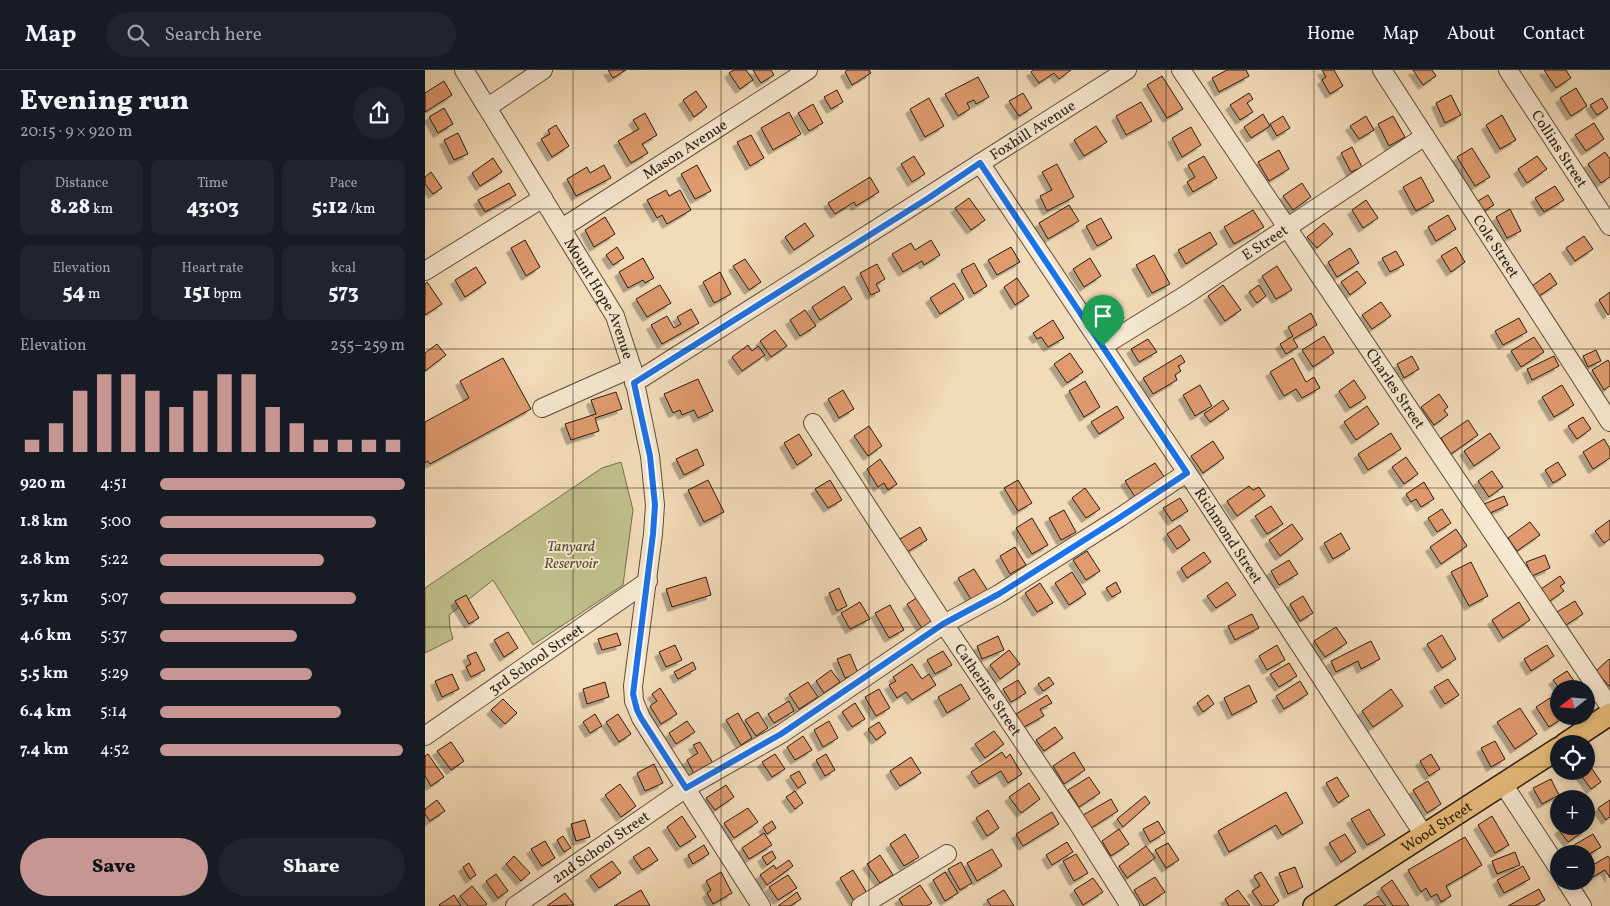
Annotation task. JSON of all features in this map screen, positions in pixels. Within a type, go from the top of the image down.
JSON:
[{"type":"main road","points":[[1578,735],[1610,714]]},
{"type":"main road","name":"Wood Street","points":[[1314,906],[1550,754]]},
{"type":"street","name":"Mount Hope Avenue","points":[[464,70],[615,316],[633,375],[650,456],[655,495],[648,581],[633,686],[634,701],[641,718],[761,906]]},
{"type":"street","points":[[488,107],[543,70]]},
{"type":"street","name":"Mason Avenue","points":[[562,228],[809,70]]},
{"type":"street","name":"Foxhill Avenue","points":[[542,408],[633,375],[927,199],[980,163],[1127,70]]},
{"type":"street","name":"Charles Street","points":[[1181,70],[1610,707]]},
{"type":"street","name":"Cole Street","points":[[1382,70],[1610,422]]},
{"type":"street","name":"Collins Street","points":[[1508,70],[1610,226]]},
{"type":"street","name":"E Street","points":[[1103,346],[1183,296],[1425,136]]},
{"type":"street","name":"Richmond Street","points":[[980,163],[1187,473],[1424,835]]},
{"type":"street","points":[[425,270],[543,198]]},
{"type":"street","name":"Catherine Street","points":[[813,424],[943,624],[1077,822],[1130,906]]},
{"type":"street","name":"2nd School Street","points":[[515,906],[686,788],[781,734],[943,624],[999,594],[1187,473]]},
{"type":"street","name":"3rd School Street","points":[[425,736],[648,581]]},
{"type":"street","points":[[1503,784],[1550,855]]},
{"type":"street","points":[[861,906],[947,854]]},
{"type":"street","points":[[1572,890],[1582,906]]},
{"type":"green space","name":"Tanyard Reservoir","points":[[621,462],[633,510],[623,585],[533,645],[493,580],[449,615],[453,639],[425,653],[425,588],[602,468]]},
{"type":"building","points":[[608,70],[626,70],[613,78]]},
{"type":"building","points":[[734,70],[746,70],[753,80],[740,89],[729,73]]},
{"type":"building","points":[[753,70],[771,70],[774,75],[761,83]]},
{"type":"building","points":[[847,70],[869,70],[871,73],[852,85],[845,72]]},
{"type":"building","points":[[1033,70],[1071,70],[1059,79],[1054,73],[1039,83],[1031,72]]},
{"type":"building","points":[[1227,70],[1246,70],[1249,76],[1219,92],[1212,78]]},
{"type":"building","points":[[1322,70],[1334,70],[1343,86],[1330,94],[1322,80],[1326,77]]},
{"type":"building","points":[[1413,70],[1432,70],[1436,76],[1423,85]]},
{"type":"building","points":[[1544,70],[1566,70],[1571,78],[1556,88]]},
{"type":"building","points":[[1162,76],[1183,109],[1167,118],[1147,85]]},
{"type":"building","points":[[978,77],[989,97],[976,104],[974,100],[967,103],[970,109],[958,116],[945,94]]},
{"type":"building","points":[[444,81],[452,95],[425,112],[425,93]]},
{"type":"building","points":[[1576,88],[1587,106],[1571,116],[1560,98]]},
{"type":"building","points":[[837,90],[843,102],[831,109],[824,97]]},
{"type":"building","points":[[696,91],[707,107],[694,117],[683,100]]},
{"type":"building","points":[[1023,93],[1032,108],[1019,116],[1009,101]]},
{"type":"building","points":[[1249,93],[1253,99],[1247,103],[1253,112],[1240,120],[1230,105]]},
{"type":"building","points":[[1451,95],[1461,115],[1445,123],[1436,103]]},
{"type":"building","points":[[929,98],[944,126],[925,137],[910,109]]},
{"type":"building","points":[[1602,98],[1608,108],[1597,115],[1590,105]]},
{"type":"building","points":[[1141,102],[1152,121],[1126,135],[1116,116]]},
{"type":"building","points":[[813,104],[823,123],[809,131],[798,113]]},
{"type":"building","points":[[444,108],[453,124],[438,133],[429,117]]},
{"type":"building","points":[[789,112],[801,134],[773,150],[761,128]]},
{"type":"building","points":[[645,113],[657,135],[642,144],[648,153],[631,163],[618,141],[639,129],[633,120]]},
{"type":"building","points":[[1263,114],[1270,126],[1251,138],[1244,127]]},
{"type":"building","points":[[1502,115],[1516,140],[1500,149],[1486,125]]},
{"type":"building","points":[[1283,116],[1290,128],[1277,136],[1270,124]]},
{"type":"building","points":[[1366,116],[1374,130],[1359,139],[1350,126]]},
{"type":"building","points":[[1393,116],[1405,137],[1389,146],[1378,124]]},
{"type":"building","points":[[1594,123],[1604,139],[1586,151],[1575,135]]},
{"type":"building","points":[[556,125],[569,146],[552,157],[541,139],[550,134],[548,130]]},
{"type":"building","points":[[1096,126],[1107,142],[1084,156],[1074,140]]},
{"type":"building","points":[[1191,127],[1201,145],[1182,157],[1172,138]]},
{"type":"building","points":[[458,133],[468,154],[454,160],[444,140]]},
{"type":"building","points":[[751,135],[764,158],[750,166],[737,142]]},
{"type":"building","points":[[1352,147],[1362,167],[1351,172],[1341,153]]},
{"type":"building","points":[[1472,148],[1490,177],[1475,186],[1457,157]]},
{"type":"building","points":[[1279,150],[1289,169],[1269,181],[1258,162]]},
{"type":"building","points":[[1605,152],[1610,159],[1610,177],[1601,183],[1588,164]]},
{"type":"building","points":[[914,156],[925,174],[912,182],[901,164]]},
{"type":"building","points":[[1204,156],[1217,178],[1193,192],[1187,182],[1195,177],[1188,165]]},
{"type":"building","points":[[1537,156],[1547,169],[1527,183],[1518,169]]},
{"type":"building","points":[[493,158],[502,172],[480,186],[472,173]]},
{"type":"building","points":[[1057,164],[1074,197],[1047,211],[1040,196],[1052,190],[1042,172]]},
{"type":"building","points":[[604,165],[611,178],[576,196],[567,179],[587,167],[590,173]]},
{"type":"building","points":[[697,165],[711,191],[695,199],[681,174]]},
{"type":"building","points":[[431,172],[442,188],[433,194],[425,184],[425,177]]},
{"type":"building","points":[[870,177],[879,192],[856,206],[854,202],[835,214],[828,203]]},
{"type":"building","points":[[1421,177],[1434,201],[1416,211],[1403,187]]},
{"type":"building","points":[[509,183],[516,195],[485,212],[478,200]]},
{"type":"building","points":[[1302,183],[1311,197],[1293,210],[1283,196]]},
{"type":"building","points":[[1555,186],[1564,200],[1544,212],[1535,198]]},
{"type":"building","points":[[666,190],[669,196],[680,190],[691,210],[667,224],[662,215],[657,218],[647,200]]},
{"type":"building","points":[[1488,195],[1494,205],[1484,211],[1478,201]]},
{"type":"building","points":[[969,198],[985,220],[971,230],[955,208]]},
{"type":"building","points":[[1366,200],[1378,218],[1363,228],[1352,210]]},
{"type":"building","points":[[1069,205],[1079,221],[1048,239],[1039,223]]},
{"type":"building","points":[[1510,209],[1521,231],[1507,238],[1496,217]]},
{"type":"building","points":[[1253,210],[1264,227],[1234,244],[1224,227]]},
{"type":"building","points":[[1448,215],[1456,229],[1436,241],[1428,227]]},
{"type":"building","points":[[605,217],[615,234],[594,247],[585,230]]},
{"type":"building","points":[[1101,218],[1112,238],[1097,246],[1086,226]]},
{"type":"building","points":[[805,223],[814,236],[794,250],[785,237]]},
{"type":"building","points":[[1324,223],[1333,234],[1317,248],[1307,237]]},
{"type":"building","points":[[1210,232],[1217,244],[1186,264],[1178,250]]},
{"type":"building","points":[[1584,236],[1593,249],[1575,261],[1566,248]]},
{"type":"building","points":[[525,240],[540,267],[526,276],[511,248]]},
{"type":"building","points":[[931,240],[940,255],[924,265],[922,261],[903,272],[892,254],[911,243],[915,250]]},
{"type":"building","points":[[617,247],[624,258],[613,265],[606,255]]},
{"type":"building","points":[[1011,247],[1020,262],[997,275],[988,260]]},
{"type":"building","points":[[1456,247],[1465,262],[1451,272],[1441,256]]},
{"type":"building","points":[[1350,248],[1359,263],[1337,277],[1328,262]]},
{"type":"building","points":[[1396,251],[1404,265],[1390,272],[1382,258]]},
{"type":"building","points":[[1154,255],[1170,284],[1152,293],[1136,265]]},
{"type":"building","points":[[643,258],[654,278],[645,283],[643,280],[628,288],[619,272]]},
{"type":"building","points":[[1090,258],[1101,276],[1084,287],[1073,269]]},
{"type":"building","points":[[745,259],[761,282],[749,290],[733,266]]},
{"type":"building","points":[[974,263],[987,286],[974,294],[961,270]]},
{"type":"building","points":[[877,264],[885,279],[876,284],[880,291],[871,295],[860,273]]},
{"type":"building","points":[[1277,266],[1292,290],[1276,299],[1262,276]]},
{"type":"building","points":[[476,267],[486,283],[465,297],[455,280]]},
{"type":"building","points":[[1357,271],[1366,283],[1350,295],[1341,282]]},
{"type":"building","points":[[720,272],[731,294],[714,303],[703,282]]},
{"type":"building","points":[[1550,273],[1557,284],[1539,296],[1532,286]]},
{"type":"building","points":[[1017,278],[1029,296],[1015,305],[1004,287]]},
{"type":"building","points":[[427,282],[442,304],[425,315],[425,284]]},
{"type":"building","points":[[954,283],[964,299],[940,314],[930,298]]},
{"type":"building","points":[[660,285],[671,303],[647,317],[636,299]]},
{"type":"building","points":[[1223,285],[1241,310],[1225,321],[1208,296]]},
{"type":"building","points":[[1259,285],[1266,296],[1257,303],[1249,292]]},
{"type":"building","points":[[844,286],[852,299],[820,320],[812,307]]},
{"type":"building","points":[[1610,292],[1610,313],[1608,315],[1599,300]]},
{"type":"building","points":[[1381,302],[1391,316],[1372,329],[1362,315]]},
{"type":"building","points":[[1116,303],[1124,318],[1106,328],[1098,313]]},
{"type":"building","points":[[691,309],[699,323],[662,344],[651,325],[667,316],[674,328],[681,324],[677,317]]},
{"type":"building","points":[[805,310],[816,326],[800,336],[790,320]]},
{"type":"building","points":[[1311,313],[1317,325],[1293,339],[1298,347],[1286,354],[1280,344],[1293,336],[1288,327]]},
{"type":"building","points":[[1519,318],[1527,332],[1503,345],[1495,331]]},
{"type":"building","points":[[1053,320],[1064,338],[1048,347],[1041,337],[1037,339],[1033,333]]},
{"type":"building","points":[[775,330],[787,346],[771,357],[760,341]]},
{"type":"building","points":[[1324,336],[1334,353],[1313,367],[1302,350]]},
{"type":"building","points":[[1534,337],[1544,352],[1521,367],[1511,351]]},
{"type":"building","points":[[1148,339],[1157,352],[1139,362],[1131,349]]},
{"type":"building","points":[[437,344],[446,355],[425,371],[425,353]]},
{"type":"building","points":[[748,345],[752,351],[758,346],[765,355],[742,371],[732,357]]},
{"type":"building","points":[[1596,350],[1601,361],[1588,367],[1583,356]]},
{"type":"building","points":[[1070,353],[1083,372],[1067,383],[1054,364]]},
{"type":"building","points":[[1181,355],[1185,362],[1178,366],[1181,371],[1175,375],[1177,380],[1153,394],[1143,378]]},
{"type":"building","points":[[1412,356],[1419,369],[1404,378],[1397,364]]},
{"type":"building","points":[[1554,356],[1559,366],[1532,380],[1527,369]]},
{"type":"building","points":[[503,358],[531,409],[430,464],[428,461],[425,463],[425,422],[469,398],[460,381]]},
{"type":"building","points":[[1293,358],[1306,382],[1314,377],[1320,388],[1302,398],[1296,389],[1284,396],[1270,372]]},
{"type":"building","points":[[1608,360],[1610,363],[1610,386],[1604,390],[1592,370]]},
{"type":"building","points":[[698,379],[713,411],[698,418],[694,410],[682,415],[680,410],[673,413],[664,394]]},
{"type":"building","points":[[1354,380],[1366,398],[1350,408],[1339,391]]},
{"type":"building","points":[[1085,381],[1100,407],[1084,417],[1069,391]]},
{"type":"building","points":[[1200,385],[1212,406],[1195,416],[1183,395]]},
{"type":"building","points":[[1562,385],[1574,405],[1554,417],[1542,397]]},
{"type":"building","points":[[843,390],[854,409],[839,418],[828,399]]},
{"type":"building","points":[[616,392],[622,409],[595,418],[599,431],[571,440],[565,424],[596,414],[591,400]]},
{"type":"building","points":[[1439,394],[1448,407],[1444,410],[1448,415],[1434,425],[1421,407]]},
{"type":"building","points":[[1223,400],[1229,409],[1210,422],[1204,414]]},
{"type":"building","points":[[1117,406],[1124,418],[1099,434],[1091,422]]},
{"type":"building","points":[[1367,406],[1379,424],[1356,440],[1344,422]]},
{"type":"building","points":[[1583,417],[1591,429],[1577,439],[1568,426]]},
{"type":"building","points":[[1468,420],[1478,435],[1451,454],[1441,438]]},
{"type":"building","points":[[869,426],[882,446],[868,456],[854,436]]},
{"type":"building","points":[[1391,433],[1401,449],[1368,470],[1358,454]]},
{"type":"building","points":[[1490,433],[1500,448],[1474,466],[1464,451]]},
{"type":"building","points":[[799,434],[812,455],[797,465],[784,443]]},
{"type":"building","points":[[1604,439],[1610,449],[1610,458],[1593,469],[1583,452]]},
{"type":"building","points":[[1213,441],[1224,458],[1203,473],[1191,456]]},
{"type":"building","points":[[697,449],[704,465],[684,475],[676,459]]},
{"type":"building","points":[[1406,457],[1418,474],[1404,484],[1392,467]]},
{"type":"building","points":[[880,459],[897,484],[888,490],[884,483],[878,487],[867,469]]},
{"type":"building","points":[[1558,462],[1566,475],[1553,483],[1545,470]]},
{"type":"building","points":[[1155,463],[1165,478],[1135,497],[1125,481]]},
{"type":"building","points":[[1492,471],[1503,487],[1489,497],[1478,481]]},
{"type":"building","points":[[708,480],[724,512],[704,522],[688,490]]},
{"type":"building","points":[[830,480],[842,500],[828,508],[815,489]]},
{"type":"building","points":[[1018,480],[1032,503],[1018,511],[1004,488]]},
{"type":"building","points":[[1424,482],[1434,499],[1421,507],[1416,499],[1411,502],[1406,494]]},
{"type":"building","points":[[1249,486],[1253,490],[1259,487],[1265,496],[1237,516],[1227,501]]},
{"type":"building","points":[[1085,488],[1100,509],[1086,518],[1072,498]]},
{"type":"building","points":[[1504,496],[1508,505],[1488,514],[1484,504]]},
{"type":"building","points":[[1180,498],[1188,511],[1172,521],[1163,508]]},
{"type":"building","points":[[1271,506],[1283,524],[1267,534],[1255,516]]},
{"type":"building","points":[[1442,509],[1451,523],[1437,532],[1428,518]]},
{"type":"building","points":[[1064,510],[1076,532],[1061,540],[1049,518]]},
{"type":"building","points":[[1032,518],[1048,545],[1032,554],[1016,528]]},
{"type":"building","points":[[1610,520],[1610,539],[1604,543],[1595,531]]},
{"type":"building","points":[[1530,522],[1540,535],[1517,551],[1508,538]]},
{"type":"building","points":[[1292,524],[1303,539],[1280,556],[1269,540]]},
{"type":"building","points":[[1180,525],[1190,540],[1177,549],[1167,534]]},
{"type":"building","points":[[920,527],[927,540],[907,552],[900,539]]},
{"type":"building","points":[[1456,529],[1467,546],[1441,564],[1430,547]]},
{"type":"building","points":[[1341,533],[1350,549],[1333,559],[1324,543]]},
{"type":"building","points":[[1015,547],[1026,565],[1010,574],[1000,556]]},
{"type":"building","points":[[1087,551],[1100,571],[1086,580],[1073,560]]},
{"type":"building","points":[[1204,552],[1211,562],[1187,578],[1181,568]]},
{"type":"building","points":[[1545,555],[1550,568],[1532,576],[1526,562]]},
{"type":"building","points":[[1289,560],[1298,574],[1279,585],[1271,571]]},
{"type":"building","points":[[1471,562],[1488,596],[1469,606],[1451,572]]},
{"type":"building","points":[[974,569],[988,591],[972,601],[958,578]]},
{"type":"building","points":[[1072,572],[1086,594],[1069,605],[1055,583]]},
{"type":"building","points":[[1560,576],[1565,583],[1560,586],[1564,591],[1550,601],[1541,589]]},
{"type":"building","points":[[706,577],[711,595],[672,607],[666,589]]},
{"type":"building","points":[[1116,582],[1121,592],[1112,597],[1106,588]]},
{"type":"building","points":[[1227,582],[1236,595],[1216,608],[1207,596]]},
{"type":"building","points":[[1040,583],[1053,603],[1037,612],[1025,593]]},
{"type":"building","points":[[839,588],[847,606],[837,611],[829,593]]},
{"type":"building","points":[[466,595],[479,618],[469,624],[455,601]]},
{"type":"building","points":[[1303,596],[1313,613],[1300,621],[1290,604]]},
{"type":"building","points":[[918,597],[934,623],[923,630],[907,604]]},
{"type":"building","points":[[1575,601],[1583,614],[1566,625],[1557,612]]},
{"type":"building","points":[[860,602],[870,619],[850,629],[841,613]]},
{"type":"building","points":[[1519,602],[1530,620],[1503,638],[1492,620]]},
{"type":"building","points":[[890,605],[904,630],[889,638],[875,613]]},
{"type":"building","points":[[1252,614],[1259,628],[1235,640],[1228,626]]},
{"type":"building","points":[[1336,627],[1347,643],[1325,657],[1314,641]]},
{"type":"building","points":[[508,632],[518,648],[504,657],[494,640]]},
{"type":"building","points":[[617,633],[621,645],[602,650],[598,639]]},
{"type":"building","points":[[1442,635],[1456,659],[1442,668],[1427,644]]},
{"type":"building","points":[[998,636],[1004,650],[982,659],[977,646]]},
{"type":"building","points":[[1371,641],[1380,659],[1361,669],[1358,661],[1336,672],[1331,661]]},
{"type":"building","points":[[675,645],[682,660],[666,667],[659,652]]},
{"type":"building","points":[[1277,645],[1285,660],[1267,670],[1259,656]]},
{"type":"building","points":[[1547,645],[1554,656],[1531,671],[1524,659]]},
{"type":"building","points":[[1009,650],[1020,664],[1000,679],[990,665]]},
{"type":"building","points":[[943,651],[952,665],[935,674],[927,660]]},
{"type":"building","points":[[476,652],[485,670],[471,677],[466,667],[471,664],[467,656]]},
{"type":"building","points":[[850,654],[858,673],[845,678],[837,659]]},
{"type":"building","points":[[1610,660],[1610,687],[1596,671]]},
{"type":"building","points":[[693,662],[696,669],[678,679],[674,672]]},
{"type":"building","points":[[1289,663],[1297,676],[1279,687],[1270,674]]},
{"type":"building","points":[[912,664],[922,679],[929,674],[936,685],[912,700],[906,692],[897,698],[889,685],[896,681],[893,677]]},
{"type":"building","points":[[831,670],[840,682],[824,693],[816,681]]},
{"type":"building","points":[[1567,671],[1574,680],[1553,680]]},
{"type":"building","points":[[452,674],[459,689],[442,697],[435,681]]},
{"type":"building","points":[[1049,677],[1054,684],[1043,691],[1038,684]]},
{"type":"building","points":[[1448,679],[1459,695],[1445,704],[1434,687]]},
{"type":"building","points":[[1018,680],[1026,693],[1011,702],[1003,689]]},
{"type":"building","points":[[1300,681],[1308,694],[1284,709],[1276,696]]},
{"type":"building","points":[[605,682],[609,697],[587,704],[583,689]]},
{"type":"building","points":[[808,682],[818,697],[799,709],[789,694]]},
{"type":"building","points":[[961,684],[970,699],[947,713],[938,697]]},
{"type":"building","points":[[1249,685],[1257,702],[1232,715],[1224,698]]},
{"type":"building","points":[[660,688],[677,714],[661,724],[650,706],[657,701],[652,694]]},
{"type":"building","points":[[879,689],[890,708],[876,716],[865,697]]},
{"type":"building","points":[[1391,689],[1403,706],[1373,727],[1362,711]]},
{"type":"building","points":[[1047,695],[1052,703],[1040,709],[1044,716],[1024,727],[1016,714]]},
{"type":"building","points":[[1208,695],[1214,704],[1203,712],[1197,703]]},
{"type":"building","points":[[1550,698],[1550,725],[1552,725],[1549,727],[1536,707]]},
{"type":"building","points":[[503,699],[517,713],[505,724],[491,710]]},
{"type":"building","points":[[789,701],[794,711],[774,723],[768,714]]},
{"type":"building","points":[[855,703],[865,719],[852,727],[842,712]]},
{"type":"building","points":[[1520,708],[1537,734],[1515,749],[1497,722]]},
{"type":"building","points":[[758,712],[768,728],[756,736],[745,720]]},
{"type":"building","points":[[738,713],[752,738],[741,745],[726,720]]},
{"type":"building","points":[[595,714],[602,726],[590,733],[583,722]]},
{"type":"building","points":[[618,714],[631,734],[619,742],[606,722]]},
{"type":"building","points":[[687,721],[695,732],[676,744],[669,733]]},
{"type":"building","points":[[829,721],[838,738],[823,747],[814,730]]},
{"type":"building","points":[[879,722],[886,733],[876,740],[868,729]]},
{"type":"building","points":[[1055,727],[1063,738],[1044,751],[1036,740]]},
{"type":"building","points":[[994,731],[1004,744],[985,758],[975,744]]},
{"type":"building","points":[[803,736],[812,750],[795,760],[787,747]]},
{"type":"building","points":[[1495,741],[1505,759],[1491,767],[1481,748]]},
{"type":"building","points":[[451,742],[464,761],[451,770],[437,751]]},
{"type":"building","points":[[700,742],[713,763],[694,774],[687,760],[698,753],[693,745]]},
{"type":"building","points":[[1002,752],[1006,758],[1010,754],[1022,774],[1008,783],[1001,771],[979,784],[971,772]]},
{"type":"building","points":[[1074,752],[1085,770],[1064,784],[1053,766]]},
{"type":"building","points":[[428,754],[444,777],[431,786],[425,776],[425,756]]},
{"type":"building","points":[[775,754],[785,769],[772,777],[762,762]]},
{"type":"building","points":[[826,754],[835,770],[825,776],[816,760]]},
{"type":"building","points":[[1431,754],[1440,769],[1429,776],[1420,761]]},
{"type":"building","points":[[911,757],[921,773],[900,786],[890,771]]},
{"type":"building","points":[[654,764],[663,783],[645,791],[637,773]]},
{"type":"building","points":[[799,771],[806,783],[798,788],[790,776]]},
{"type":"building","points":[[1595,773],[1601,782],[1591,789],[1584,780],[1595,780]]},
{"type":"building","points":[[1089,777],[1100,793],[1079,807],[1068,790]]},
{"type":"building","points":[[1337,777],[1349,796],[1338,803],[1326,783]]},
{"type":"building","points":[[1550,780],[1556,790],[1550,790],[1550,800],[1542,804],[1533,788]]},
{"type":"building","points":[[1428,781],[1441,804],[1427,813],[1413,790]]},
{"type":"building","points":[[1029,783],[1040,799],[1021,813],[1009,797]]},
{"type":"building","points":[[620,784],[636,806],[621,817],[605,795]]},
{"type":"building","points":[[726,785],[734,797],[715,810],[706,798]]},
{"type":"building","points":[[795,791],[803,803],[795,809],[786,797]]},
{"type":"building","points":[[1286,792],[1303,823],[1282,835],[1276,825],[1229,852],[1218,831]]},
{"type":"building","points":[[1145,796],[1150,803],[1123,827],[1117,819]]},
{"type":"building","points":[[1111,799],[1118,811],[1091,828],[1083,815]]},
{"type":"building","points":[[437,800],[445,811],[430,821],[425,814],[425,809]]},
{"type":"building","points":[[1610,800],[1610,817],[1606,820],[1598,808]]},
{"type":"building","points":[[748,808],[758,822],[734,838],[724,823]]},
{"type":"building","points":[[1369,809],[1385,835],[1367,845],[1351,819]]},
{"type":"building","points":[[988,810],[999,828],[987,836],[976,818]]},
{"type":"building","points":[[1052,812],[1059,824],[1023,846],[1016,834]]},
{"type":"building","points":[[682,816],[696,837],[680,847],[667,827]]},
{"type":"building","points":[[1492,816],[1509,845],[1495,853],[1478,825]]},
{"type":"building","points":[[585,820],[590,837],[576,841],[571,824]]},
{"type":"building","points":[[772,821],[776,828],[767,834],[763,827]]},
{"type":"building","points":[[1158,821],[1165,833],[1150,842],[1143,829]]},
{"type":"building","points":[[1119,829],[1129,844],[1111,856],[1102,841]]},
{"type":"building","points":[[764,833],[772,845],[749,859],[742,848]]},
{"type":"building","points":[[905,834],[919,857],[904,866],[890,844]]},
{"type":"building","points":[[1345,834],[1356,852],[1341,862],[1329,843]]},
{"type":"building","points":[[1563,835],[1578,835],[1568,842]]},
{"type":"building","points":[[1594,835],[1601,847],[1595,851],[1595,845],[1574,845]]},
{"type":"building","points":[[563,836],[571,848],[564,852],[557,840]]},
{"type":"building","points":[[1465,837],[1482,865],[1446,886],[1451,896],[1441,902],[1437,894],[1431,897],[1426,888],[1421,892],[1408,870]]},
{"type":"building","points":[[545,841],[555,858],[542,866],[531,849]]},
{"type":"building","points":[[1067,842],[1073,852],[1052,865],[1046,855]]},
{"type":"building","points":[[1168,843],[1179,860],[1166,868],[1155,850]]},
{"type":"building","points":[[704,845],[709,854],[693,864],[688,855]]},
{"type":"building","points":[[1146,846],[1155,858],[1127,878],[1119,866]]},
{"type":"building","points":[[649,847],[658,860],[642,870],[633,857]]},
{"type":"building","points":[[992,849],[1002,866],[977,881],[967,863]]},
{"type":"building","points":[[772,851],[776,858],[767,865],[762,857]]},
{"type":"building","points":[[1515,852],[1520,865],[1497,874],[1492,861]]},
{"type":"building","points":[[1076,854],[1088,873],[1074,881],[1063,861]]},
{"type":"building","points":[[880,855],[893,875],[880,883],[867,864]]},
{"type":"building","points":[[514,856],[530,873],[521,881],[506,864]]},
{"type":"building","points":[[1608,856],[1610,859],[1610,878],[1605,870],[1595,876],[1595,864]]},
{"type":"building","points":[[789,860],[793,866],[767,885],[760,875],[774,865],[776,869]]},
{"type":"building","points":[[612,861],[621,873],[599,888],[590,876]]},
{"type":"building","points":[[961,862],[972,883],[960,890],[948,869]]},
{"type":"building","points":[[469,863],[476,875],[470,879],[463,867]]},
{"type":"building","points":[[1523,866],[1530,879],[1504,893],[1497,880]]},
{"type":"building","points":[[1295,867],[1303,887],[1288,894],[1279,873]]},
{"type":"building","points":[[853,870],[867,893],[854,901],[840,878]]},
{"type":"building","points":[[721,872],[732,893],[713,904],[707,893],[711,890],[706,881]]},
{"type":"building","points":[[945,872],[958,893],[945,901],[933,880]]},
{"type":"building","points":[[1261,872],[1279,901],[1272,906],[1262,906],[1252,891],[1260,886],[1254,876]]},
{"type":"building","points":[[496,874],[508,891],[498,898],[486,881]]},
{"type":"building","points":[[788,875],[797,888],[778,900],[769,887]]},
{"type":"building","points":[[1155,877],[1165,892],[1144,906],[1134,890]]},
{"type":"building","points":[[1093,878],[1103,892],[1083,905],[1074,890]]},
{"type":"building","points":[[1392,880],[1409,906],[1393,906],[1381,888]]},
{"type":"building","points":[[920,885],[932,903],[927,906],[903,906],[899,899]]},
{"type":"building","points":[[472,886],[487,904],[484,906],[468,906],[460,896]]},
{"type":"building","points":[[1539,889],[1545,900],[1535,906],[1508,906]]},
{"type":"building","points":[[641,890],[650,906],[614,906]]},
{"type":"building","points":[[1004,890],[1014,906],[991,906],[987,900]]},
{"type":"building","points":[[1238,890],[1250,906],[1229,906],[1225,899]]},
{"type":"building","points":[[797,892],[801,899],[790,906],[778,906]]},
{"type":"building","points":[[565,893],[574,905],[547,906]]},
{"type":"building","points":[[454,895],[461,906],[439,905]]},
{"type":"building","points":[[1378,896],[1386,906],[1363,906]]},
{"type":"route","points":[[980,163],[1103,346],[1187,473],[999,594],[943,624],[781,734],[686,788],[641,718],[633,694],[648,581],[655,505],[650,456],[634,383],[927,199],[980,163]]}]
